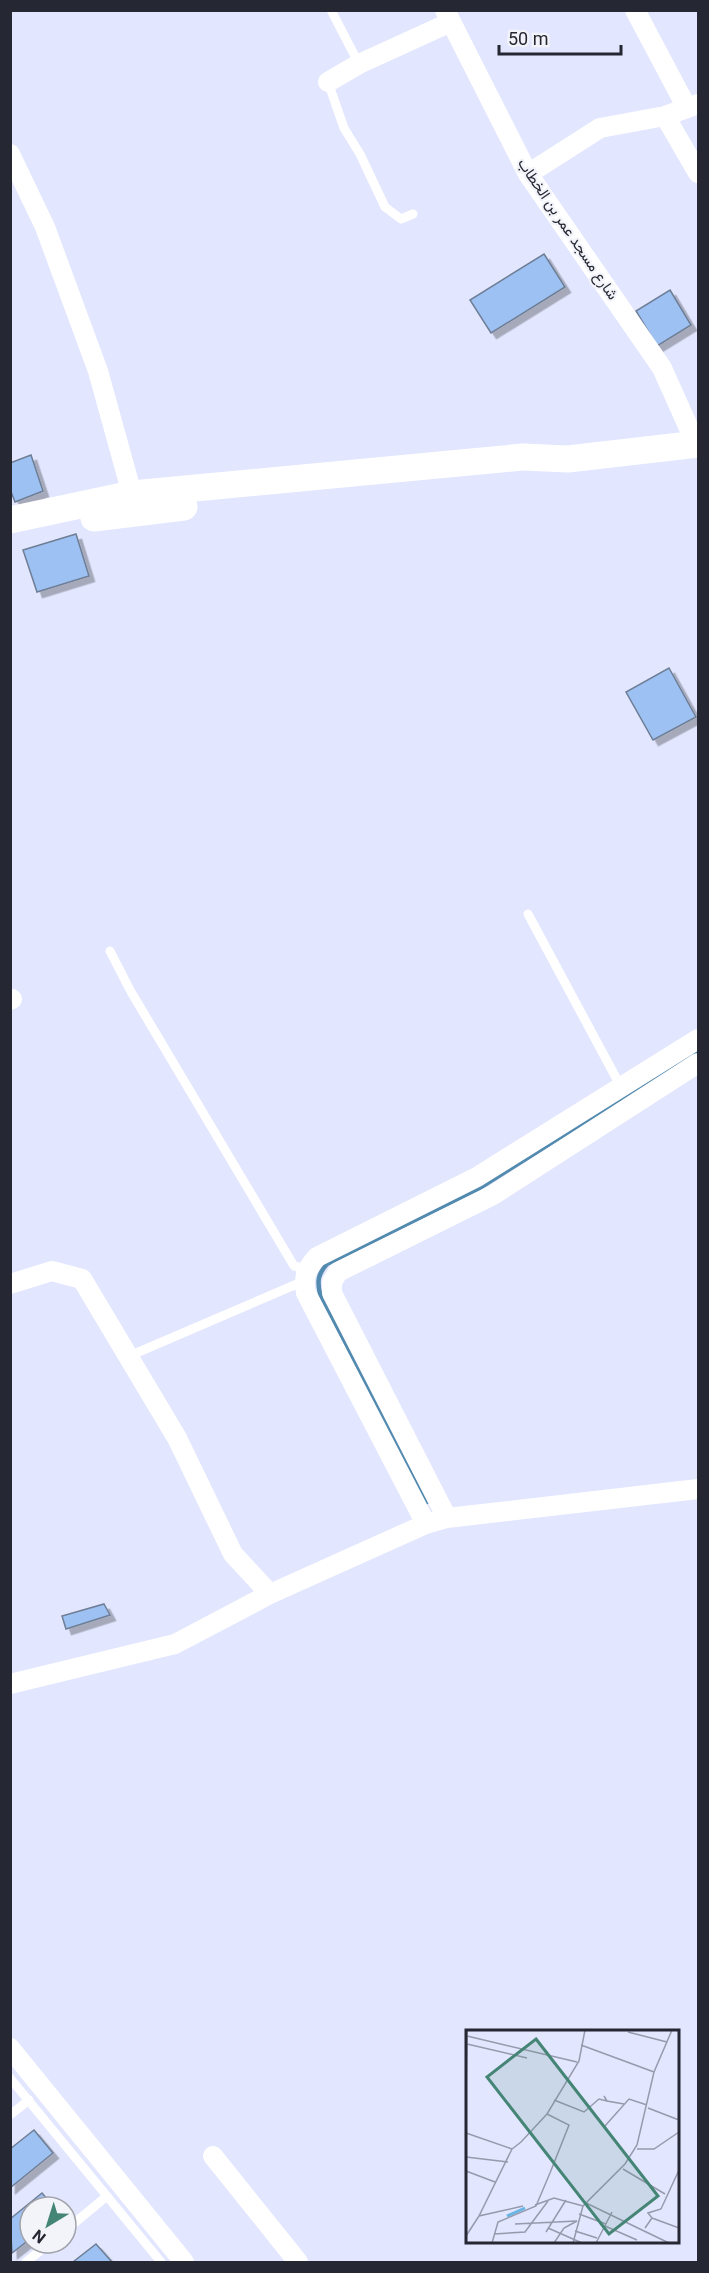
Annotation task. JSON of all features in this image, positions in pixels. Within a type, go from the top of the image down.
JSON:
[{"type":"main road","points":[[10,520],[132,494],[523,457],[568,459],[697,444]]},
{"type":"main road","points":[[10,537],[68,521],[531,472],[568,459]]},
{"type":"street","points":[[528,174],[600,128],[665,116],[693,106],[635,10]]},
{"type":"street","points":[[328,82],[448,16]]},
{"type":"street","name":"شارع مسجد عمر بن الخطاب","points":[[448,16],[528,174],[663,368],[697,444]]},
{"type":"street","points":[[665,116],[699,173]]},
{"type":"street","points":[[10,154],[45,227],[98,371],[132,494]]},
{"type":"street","points":[[426,1524],[306,1293],[305,1275],[317,1257],[477,1177],[699,1039]]},
{"type":"street","points":[[447,1518],[332,1293],[332,1282],[338,1272],[493,1195],[699,1063]]},
{"type":"street","points":[[10,1284],[52,1271],[82,1279],[177,1438],[233,1554],[270,1594]]},
{"type":"street","points":[[10,1683],[176,1644],[270,1594],[426,1524],[447,1518],[699,1489]]},
{"type":"street","points":[[10,2048],[184,2262]]},
{"type":"street","points":[[213,2156],[298,2262]]},
{"type":"lane","points":[[331,10],[359,64]]},
{"type":"lane","points":[[328,82],[344,129],[360,154],[385,207],[401,219],[413,214]]},
{"type":"lane","points":[[528,914],[621,1087]]},
{"type":"lane","points":[[110,951],[294,1266],[305,1275],[127,1357]]},
{"type":"lane","points":[[10,2078],[161,2262]]},
{"type":"lane","points":[[10,2115],[28,2100]]},
{"type":"lane","points":[[78,2220],[107,2196]]},
{"type":"building","points":[[544,254],[565,287],[491,333],[470,300]]},
{"type":"building","points":[[670,290],[691,325],[657,346],[636,311]]},
{"type":"building","points":[[31,455],[43,491],[15,502],[10,489],[10,463]]},
{"type":"building","points":[[76,534],[89,576],[37,592],[23,550]]},
{"type":"building","points":[[669,668],[696,717],[653,740],[626,692]]},
{"type":"building","points":[[104,1604],[110,1615],[66,1629],[62,1616]]},
{"type":"building","points":[[34,2130],[53,2153],[10,2188],[10,2149]]},
{"type":"building","points":[[18,2212],[18,2248],[12,2253],[10,2219]]},
{"type":"building","points":[[96,2244],[112,2262],[73,2262]]},
{"type":"waterway","points":[[427,1502],[320,1294],[320,1274],[327,1264],[478,1189],[698,1051]]}]
